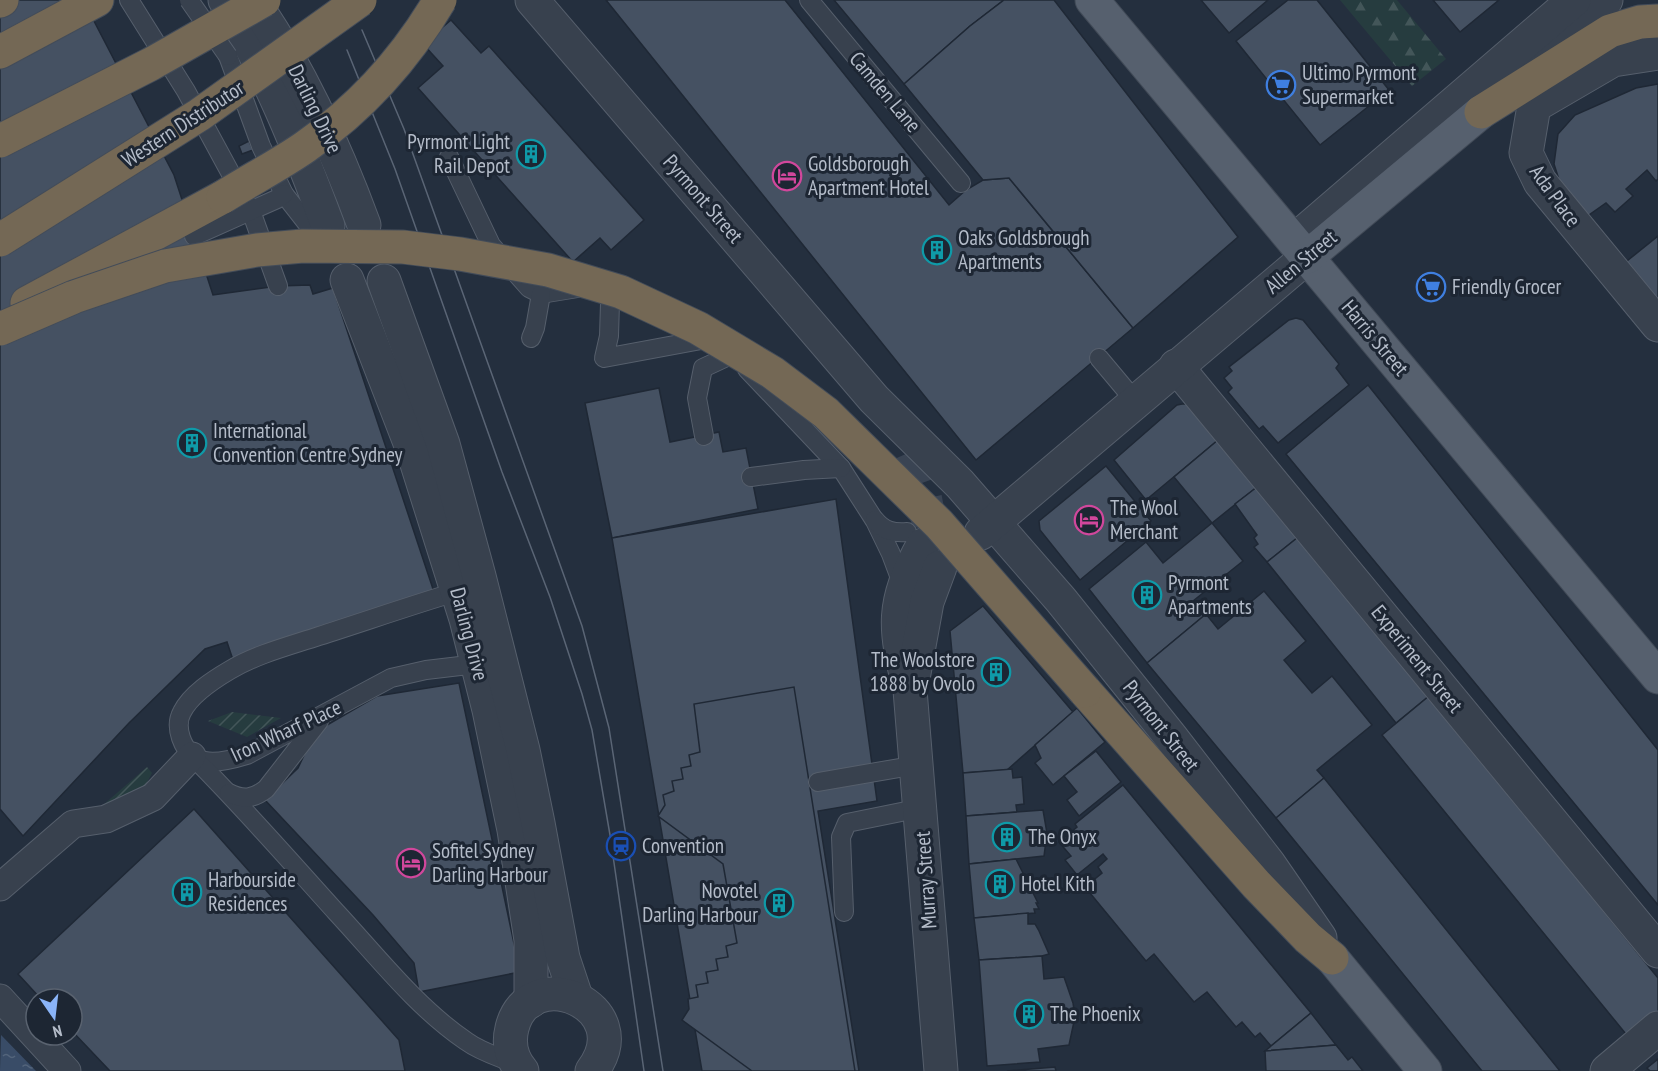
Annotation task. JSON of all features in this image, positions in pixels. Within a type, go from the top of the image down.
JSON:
[{"type":"highway","points":[[0,36],[59,0]]},
{"type":"highway","points":[[0,52],[97,0]]},
{"type":"highway","name":"Western Distributor","points":[[0,240],[199,115],[360,0]]},
{"type":"highway","points":[[0,318],[162,231],[304,148],[344,117],[375,88],[402,57],[429,20],[440,0]]},
{"type":"highway","points":[[0,141],[151,64],[250,21]]},
{"type":"highway","points":[[1481,112],[1610,31],[1649,22]]},
{"type":"highway","points":[[0,329],[74,297],[165,266],[257,250],[303,246],[403,248],[460,254],[548,270],[621,292],[698,328],[773,373],[826,413],[939,524],[1256,884],[1308,938],[1332,958]]},
{"type":"main road","name":"Harris Street","points":[[1092,0],[1658,677]]},
{"type":"main road","name":"Allen Street","points":[[1300,249],[1481,112]]},
{"type":"main road","name":"Pyrmont Street","points":[[1332,958],[1425,1071]]},
{"type":"street","name":"Darling Drive","points":[[225,0],[250,21],[294,66],[343,166],[364,225]]},
{"type":"street","name":"Pyrmont Street","points":[[532,0],[874,399],[930,452],[988,528],[1061,600],[1269,864],[1332,958]]},
{"type":"street","name":"Allen Street","points":[[988,528],[1176,366],[1300,249],[1574,0]]},
{"type":"street","name":"Allen Street","points":[[1481,112],[1597,12],[1606,0]]},
{"type":"street","name":"Darling Drive","points":[[250,21],[319,226]]},
{"type":"street","name":"Ada Place","points":[[1658,53],[1613,60],[1534,106],[1526,153],[1540,182],[1658,325]]},
{"type":"street","name":"Darling Drive","points":[[384,281],[443,444],[479,576],[523,750],[563,958],[576,997]]},
{"type":"street","name":"Darling Drive","points":[[346,290],[412,448],[459,591],[502,765],[514,830],[531,940],[531,1001]]},
{"type":"street","name":"Experiment Street","points":[[1176,366],[1658,951]]},
{"type":"street","name":"Pyrmont Street","points":[[874,399],[908,453]]},
{"type":"street","name":"Murray Street","points":[[924,548],[910,568],[915,594],[897,620],[901,655],[910,690],[941,1071]]},
{"type":"street","points":[[0,887],[73,824],[106,819],[153,797],[192,756]]},
{"type":"street","points":[[519,1067],[511,1050],[510,1036],[513,1023],[520,1011],[531,1001],[545,995],[560,993],[576,997],[588,1005],[598,1017],[603,1032],[603,1047],[599,1062],[592,1071]]},
{"type":"street","points":[[0,998],[67,1071]]},
{"type":"street","points":[[1607,1071],[1658,1028]]},
{"type":"lane","points":[[0,68],[123,0]]},
{"type":"lane","points":[[129,0],[186,91],[251,210],[278,286]]},
{"type":"lane","points":[[189,0],[250,21]]},
{"type":"lane","name":"Camden Lane","points":[[809,0],[961,183]]},
{"type":"lane","points":[[206,51],[250,21]]},
{"type":"lane","points":[[250,21],[254,127],[284,194],[319,226]]},
{"type":"lane","points":[[250,21],[254,127]]},
{"type":"lane","points":[[449,157],[490,245],[529,288],[541,294],[618,283],[674,311],[733,354],[841,468],[872,516],[915,594]]},
{"type":"lane","points":[[194,236],[278,199],[284,194]]},
{"type":"lane","points":[[618,283],[610,303],[609,336],[604,358],[712,338]]},
{"type":"lane","points":[[346,290],[358,348]]},
{"type":"lane","points":[[346,290],[358,348],[389,428],[412,448]]},
{"type":"lane","points":[[531,338],[536,328],[541,294]]},
{"type":"lane","points":[[704,436],[697,398],[704,368],[733,354]]},
{"type":"lane","points":[[1099,358],[1135,401]]},
{"type":"lane","points":[[751,477],[841,468]]},
{"type":"lane","points":[[872,516],[885,530],[896,533],[924,548]]},
{"type":"lane","points":[[459,591],[263,654],[228,671],[198,693],[182,711],[178,721],[178,730],[186,750],[400,982],[466,1041],[482,1051],[519,1067]]},
{"type":"lane","name":"Iron Wharf Place","points":[[192,756],[201,761],[210,762],[247,755],[391,678],[426,670],[477,664]]},
{"type":"lane","points":[[228,793],[245,798],[259,794],[266,789],[324,715]]},
{"type":"lane","points":[[818,782],[917,765]]},
{"type":"lane","points":[[844,912],[841,837],[847,823],[921,808]]},
{"type":"green space","points":[[1340,0],[1397,0],[1446,59],[1412,86]]},
{"type":"green space","points":[[232,712],[281,718],[247,737],[208,721]]},
{"type":"green space","points":[[147,767],[152,773],[144,788],[95,812]]},
{"type":"water","points":[[1,1035],[36,1071],[0,1071]]},
{"type":"building","name":"International Convention Centre Sydney","points":[[0,0],[83,0],[174,175],[213,295],[278,286],[310,285],[313,294],[333,288],[434,592],[233,660],[227,642],[205,649],[129,723],[23,836],[0,809]]},
{"type":"building","name":"Oaks Goldsbrough Apartments","points":[[606,0],[785,0],[949,205],[966,190],[983,180],[1009,178],[1133,328],[976,460]]},
{"type":"building","points":[[834,0],[1004,0],[970,26],[904,84]]},
{"type":"building","points":[[1004,0],[1054,0],[1238,237],[1133,328],[1009,178],[983,180],[904,84],[970,26]]},
{"type":"building","points":[[1201,0],[1268,0],[1229,33]]},
{"type":"building","points":[[1288,0],[1317,0],[1389,90],[1320,145],[1236,41]]},
{"type":"building","points":[[1433,0],[1499,0],[1460,32]]},
{"type":"building","name":"Pyrmont Light Rail Depot","points":[[451,20],[481,53],[489,46],[644,220],[611,250],[600,238],[573,262],[418,88],[443,66],[423,44]]},
{"type":"building","points":[[1658,84],[1658,179],[1656,181],[1647,170],[1626,189],[1633,196],[1615,212],[1606,203],[1586,217],[1561,186],[1554,164],[1558,134],[1575,115],[1636,88]]},
{"type":"building","points":[[249,141],[253,150],[242,154],[239,146]]},
{"type":"building","points":[[1658,236],[1658,309],[1622,265]]},
{"type":"building","points":[[1296,318],[1303,320],[1339,364],[1336,368],[1349,385],[1278,443],[1263,426],[1259,429],[1228,392],[1232,388],[1224,378],[1232,371],[1229,367],[1289,320]]},
{"type":"building","points":[[1368,385],[1658,750],[1658,905],[1286,454]]},
{"type":"building","points":[[659,388],[670,442],[719,432],[723,452],[746,448],[758,509],[612,538],[585,403]]},
{"type":"building","points":[[1187,404],[1218,440],[1146,500],[1114,460],[1177,405]]},
{"type":"building","points":[[1218,440],[1257,487],[1212,523],[1174,477]]},
{"type":"building","points":[[1106,466],[1151,521],[1080,580],[1040,530],[1039,521]]},
{"type":"building","points":[[1257,487],[1297,538],[1267,562],[1254,547],[1258,544],[1254,538],[1257,535],[1235,504]]},
{"type":"building","points":[[836,499],[877,801],[818,811],[859,1071],[702,1071],[612,538]]},
{"type":"building","name":"Pyrmont Apartments","points":[[1212,523],[1243,561],[1193,601],[1206,614],[1147,663],[1089,589],[1146,542],[1163,563]]},
{"type":"building","points":[[1297,538],[1429,696],[1396,723],[1267,562]]},
{"type":"building","points":[[1264,591],[1306,641],[1284,660],[1312,693],[1332,676],[1372,725],[1317,770],[1324,778],[1276,818],[1147,663],[1206,614],[1218,629]]},
{"type":"building","name":"The Woolstore 1888 by Ovolo","points":[[983,606],[1073,712],[1007,770],[963,773],[950,631]]},
{"type":"building","name":"Sofitel Sydney Darling Harbour","points":[[459,683],[520,972],[419,992],[414,963],[373,915],[265,800],[298,768],[315,732],[377,696]]},
{"type":"building","name":"Novotel Darling Harbour","points":[[794,687],[855,1071],[752,1071],[682,1020],[689,1009],[688,999],[698,997],[696,985],[708,983],[706,972],[718,970],[716,959],[728,957],[726,946],[737,943],[723,864],[658,816],[665,805],[663,795],[674,791],[672,781],[683,779],[681,768],[691,766],[689,755],[700,752],[694,704]]},
{"type":"building","points":[[1429,696],[1658,978],[1658,1016],[1630,1039],[1382,735]]},
{"type":"building","points":[[1077,708],[1105,742],[1053,785],[1035,763],[1041,758],[1035,745]]},
{"type":"building","points":[[1096,751],[1121,782],[1079,816],[1067,800],[1077,792],[1064,776]]},
{"type":"building","points":[[1012,769],[1013,778],[1022,777],[1024,804],[1016,805],[1017,812],[966,816],[963,773]]},
{"type":"building","points":[[1324,778],[1560,1071],[1482,1071],[1276,818]]},
{"type":"building","points":[[1123,785],[1311,1013],[1271,1046],[1260,1033],[1255,1037],[1242,1022],[1236,1027],[1207,992],[1194,1002],[1154,954],[1146,961],[1085,887],[1102,873],[1098,867],[1107,859],[1103,854],[1077,875],[1065,860],[1071,856],[1059,842],[1077,827],[1075,824]]},
{"type":"building","name":"Harbourside Residences","points":[[194,809],[399,1040],[405,1071],[110,1071],[84,1044],[84,987],[30,987],[18,974]]},
{"type":"building","name":"The Onyx","points":[[1043,810],[1047,833],[1044,856],[969,864],[966,816]]},
{"type":"building","name":"Hotel Kith","points":[[1016,859],[1039,909],[1034,909],[1035,913],[974,918],[969,864]]},
{"type":"building","name":"The Phoenix","points":[[1028,913],[1028,924],[1035,924],[1049,954],[979,960],[974,918]]},
{"type":"building","name":"The Phoenix","points":[[1042,956],[1044,979],[1064,977],[1073,1003],[1075,1017],[1069,1045],[1038,1049],[1040,1062],[987,1066],[979,960]]},
{"type":"building","points":[[1311,1013],[1336,1045],[1265,1051]]},
{"type":"building","points":[[1336,1045],[1348,1060],[1352,1057],[1363,1071],[1266,1071],[1265,1051]]},
{"type":"building","points":[[1658,1059],[1658,1071],[1650,1071],[1647,1068]]},
{"type":"building","points":[[1055,1067],[1056,1071],[1007,1071]]},
{"type":"tunnel","points":[[908,453],[926,499],[927,529]]},
{"type":"tram line","points":[[362,30],[404,129],[582,626],[609,728],[663,1071]]},
{"type":"tram line","points":[[347,50],[395,169],[502,472],[550,597],[582,694],[592,730],[610,835],[644,1071]]},
{"type":"place","name":"Ultimo Pyrmont Supermarket","points":[[1281,85]]},
{"type":"place","name":"Pyrmont Light Rail Depot","points":[[531,154]]},
{"type":"place","name":"Goldsborough Apartment Hotel","points":[[787,176]]},
{"type":"place","name":"Oaks Goldsbrough Apartments","points":[[937,250]]},
{"type":"place","name":"Friendly Grocer","points":[[1431,287]]},
{"type":"place","name":"International Convention Centre Sydney","points":[[192,443]]},
{"type":"place","name":"The Wool Merchant","points":[[1089,520]]},
{"type":"place","name":"Pyrmont Apartments","points":[[1147,595]]},
{"type":"place","name":"The Woolstore 1888 by Ovolo","points":[[996,672]]},
{"type":"place","name":"The Onyx","points":[[1007,837]]},
{"type":"place","name":"Convention","points":[[621,846]]},
{"type":"place","name":"Sofitel Sydney Darling Harbour","points":[[411,863]]},
{"type":"place","name":"Hotel Kith","points":[[1000,884]]},
{"type":"place","name":"Harbourside Residences","points":[[187,892]]},
{"type":"place","name":"Novotel Darling Harbour","points":[[779,903]]},
{"type":"place","name":"The Phoenix","points":[[1029,1014]]}]
